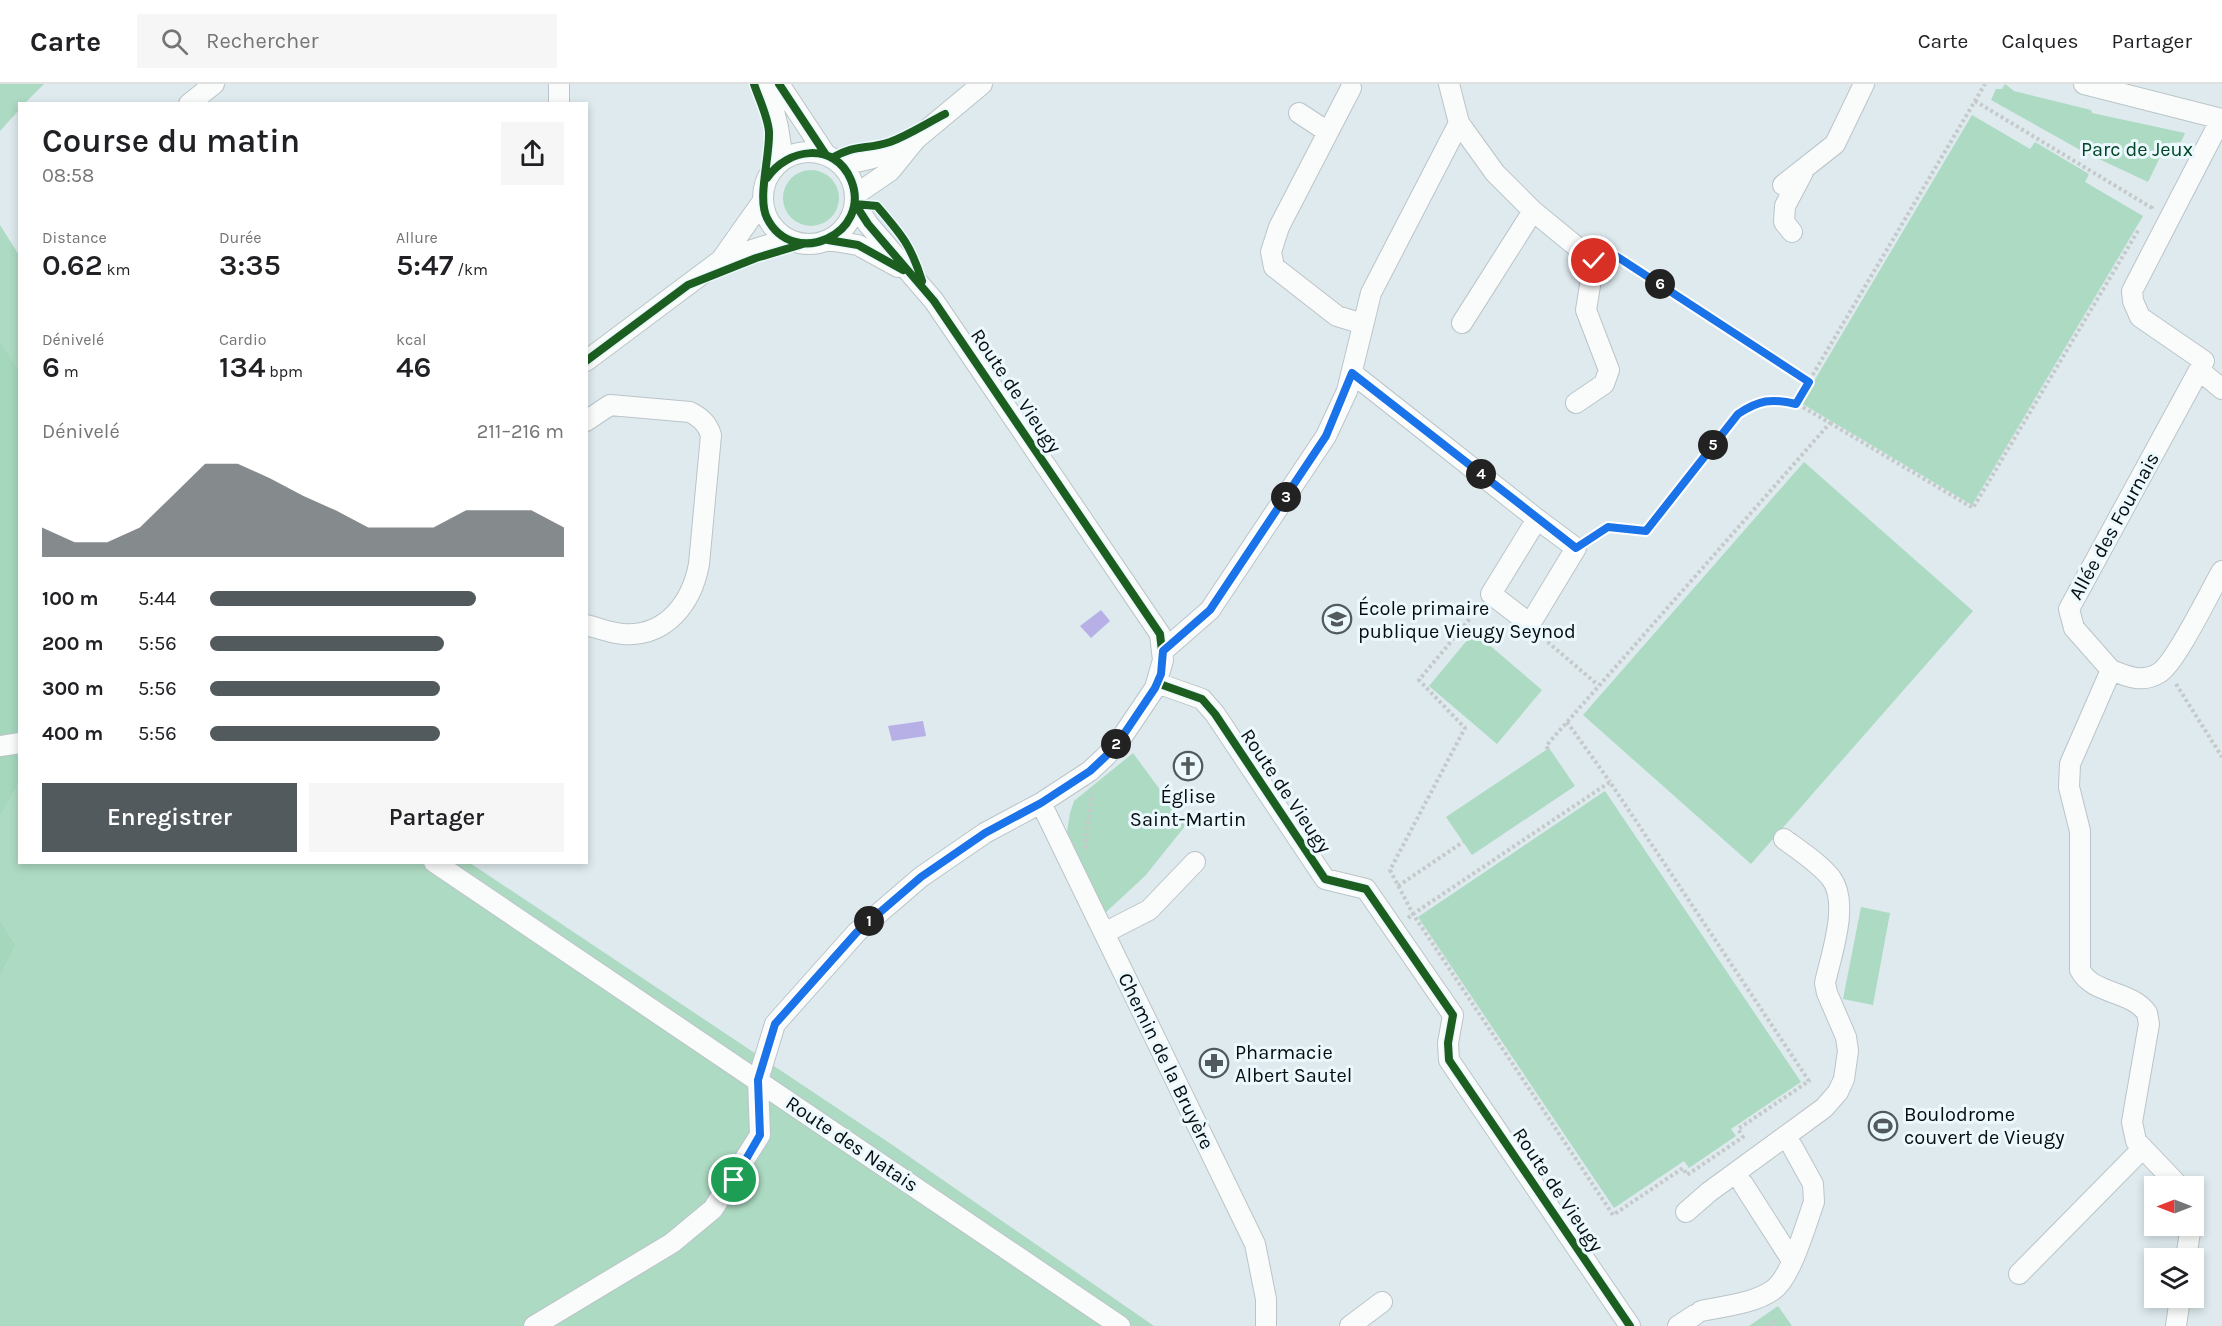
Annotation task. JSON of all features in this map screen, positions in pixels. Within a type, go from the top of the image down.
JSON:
[{"type":"street","points":[[192,102],[214,84]]},
{"type":"street","points":[[559,102],[560,84]]},
{"type":"street","points":[[767,84],[783,160]]},
{"type":"street","points":[[762,202],[766,217],[775,230],[787,239],[803,244],[828,240],[842,231],[851,217],[855,199],[848,174],[833,160],[779,84]]},
{"type":"street","points":[[855,199],[890,171],[916,139],[982,84]]},
{"type":"street","points":[[1449,84],[1459,123],[1495,173],[1533,211],[1594,261],[1586,310],[1609,370],[1604,384],[1576,403]]},
{"type":"street","points":[[1783,185],[1835,144],[1864,84]]},
{"type":"street","points":[[2084,84],[2221,119],[2132,291],[2133,302],[2140,317],[2204,361],[2199,370],[2222,388]]},
{"type":"street","points":[[1351,88],[1279,227],[1271,252],[1274,267],[1338,316],[1363,324]]},
{"type":"street","points":[[1299,112],[1328,132]]},
{"type":"street","points":[[1163,651],[1210,610],[1326,436],[1352,373],[1371,293],[1459,123]]},
{"type":"street","points":[[588,360],[721,260],[762,202],[767,178],[783,160],[796,153],[811,152],[833,160],[881,158],[916,139]]},
{"type":"street","points":[[1792,232],[1784,222],[1785,206],[1806,167]]},
{"type":"street","name":"Route de Vieugy","points":[[855,199],[868,224],[934,302],[1160,634],[1163,651],[1161,674],[1157,683],[1202,699],[1215,714],[1325,879],[1366,888],[1453,1015],[1448,1048],[1449,1060],[1630,1326]]},
{"type":"street","points":[[1462,323],[1533,211]]},
{"type":"street","points":[[721,260],[787,239]]},
{"type":"street","name":"Route de Vieugy","points":[[828,240],[858,245],[874,251],[913,276]]},
{"type":"street","name":"Allée des Fournais","points":[[2111,670],[2074,628],[2069,609],[2199,370]]},
{"type":"street","points":[[1352,373],[1576,548],[1530,624],[1491,594],[1537,519]]},
{"type":"street","points":[[588,420],[610,405],[690,412],[701,417],[711,435],[696,581],[678,613],[661,626],[644,633],[625,634],[588,625]]},
{"type":"street","points":[[2170,1176],[2143,1148],[2132,1132],[2149,1024],[2147,1013],[2137,1004],[2088,981],[2080,970],[2080,831],[2068,776],[2070,764],[2111,670],[2131,679],[2145,678],[2167,667],[2222,571]]},
{"type":"street","points":[[534,1326],[672,1243],[713,1209],[760,1135],[758,1080],[775,1024],[857,932],[921,877],[985,833],[1041,803],[1096,766],[1122,737],[1157,683]]},
{"type":"street","points":[[0,746],[18,743]]},
{"type":"street","name":"Chemin de la Bruyère","points":[[1041,803],[1255,1244],[1266,1299],[1266,1326]]},
{"type":"street","points":[[1686,1212],[1709,1192],[1824,1107],[1844,1079],[1848,1058],[1846,1036],[1827,993],[1825,983],[1839,915],[1837,888],[1824,870],[1784,839]]},
{"type":"street","points":[[1104,933],[1149,910],[1195,862]]},
{"type":"street","name":"Route des Natais","points":[[437,864],[1120,1326]]},
{"type":"street","points":[[1692,1318],[1756,1299],[1773,1290],[1780,1283],[1814,1202],[1815,1194],[1792,1146]]},
{"type":"street","points":[[2019,1274],[2143,1148]]},
{"type":"street","points":[[1743,1184],[1791,1259]]},
{"type":"street","points":[[1350,1326],[1382,1302]]},
{"type":"street","points":[[2176,1326],[2179,1308]]},
{"type":"path","points":[[1796,404],[1985,84]]},
{"type":"path","points":[[1975,101],[2152,208],[2146,218]]},
{"type":"path","points":[[1576,548],[1608,527],[1646,531],[1738,414],[1756,402],[1766,399],[1796,404],[1973,508],[2140,228]]},
{"type":"path","points":[[1594,261],[1616,256],[1809,382]]},
{"type":"path","points":[[1548,749],[1546,746],[1598,685],[1830,423]]},
{"type":"path","points":[[1491,594],[1419,680],[1465,728],[1390,870],[1413,914],[1613,1215],[1683,1168],[1687,1175],[1743,1137],[1738,1129],[1809,1081],[1610,782],[1567,722]]},
{"type":"path","points":[[1530,624],[1550,646],[1598,685]]},
{"type":"path","points":[[2167,667],[2222,757]]},
{"type":"path","points":[[1080,884],[1096,766]]},
{"type":"path","points":[[1413,914],[1610,782]]},
{"type":"path","points":[[1398,886],[1464,842]]},
{"type":"path","points":[[1768,1326],[1774,1322],[1777,1326]]},
{"type":"green space","points":[[0,84],[44,84],[26,102],[18,102],[18,111],[0,131]]},
{"type":"green space","name":"Parc de Jeux","points":[[2005,84],[2014,91],[2091,110],[2092,113],[2185,133],[2181,142],[2167,143],[2148,182],[2082,151],[1991,100],[1996,89],[2002,89]]},
{"type":"green space","points":[[1972,115],[2030,149],[2035,142],[2089,174],[2085,182],[2143,216],[1972,505],[1801,403]]},
{"type":"green space","points":[[811,170],[822,172],[831,178],[837,187],[839,198],[837,209],[831,218],[822,224],[811,226],[800,224],[791,218],[785,209],[783,198],[785,187],[791,178],[800,172]]},
{"type":"green space","points":[[0,225],[18,253],[18,372],[0,341]]},
{"type":"green space","points":[[0,341],[18,371],[18,783],[0,817]]},
{"type":"green space","points":[[1804,462],[1973,611],[1751,864],[1583,715]]},
{"type":"green space","points":[[1474,632],[1542,690],[1497,744],[1429,686]]},
{"type":"green space","points":[[1549,748],[1575,786],[1472,855],[1446,817]]},
{"type":"green space","points":[[1133,753],[1186,825],[1145,876],[1104,914],[1067,832],[1070,813],[1074,801]]},
{"type":"green space","points":[[18,780],[18,864],[471,864],[891,1144],[1154,1326],[0,1326],[0,977],[16,945],[0,920],[0,817],[17,787]]},
{"type":"green space","points":[[1605,791],[1801,1082],[1731,1129],[1736,1136],[1689,1168],[1684,1161],[1614,1208],[1418,917]]},
{"type":"green space","points":[[1861,907],[1890,913],[1873,1005],[1843,999]]},
{"type":"green space","points":[[0,920],[16,945],[0,977]]},
{"type":"green space","points":[[1778,1306],[1792,1326],[1749,1326]]},
{"type":"shaded area","points":[[1101,610],[1110,621],[1091,638],[1080,626]]},
{"type":"shaded area","points":[[923,721],[926,736],[892,741],[888,726]]},
{"type":"cycle path","points":[[754,84],[769,132],[763,200],[767,218],[779,234],[794,242],[811,243],[827,239],[841,229],[851,216],[855,199],[851,180],[844,167],[823,154],[810,153],[786,160],[767,178]]},
{"type":"cycle path","points":[[779,84],[826,155]]},
{"type":"cycle path","points":[[832,158],[854,149],[890,142],[945,114]]},
{"type":"cycle path","points":[[855,204],[868,224],[934,301],[1160,634],[1163,660],[1157,683],[1202,699],[1215,714],[1325,879],[1366,889],[1453,1015],[1448,1043],[1449,1060],[1630,1326]]},
{"type":"cycle path","points":[[855,204],[877,206],[893,224],[914,258],[922,281]]},
{"type":"cycle path","points":[[828,240],[858,245],[903,270]]},
{"type":"cycle path","points":[[588,360],[688,285],[756,258],[803,244]]},
{"type":"place","name":"École primaire publique Vieugy Seynod","points":[[1337,619]]},
{"type":"place","name":"Église Saint-Martin","points":[[1188,766]]},
{"type":"place","name":"Pharmacie Albert Sautel","points":[[1214,1063]]},
{"type":"place","name":"Boulodrome couvert de Vieugy","points":[[1883,1126]]},
{"type":"route","points":[[734,1180],[760,1135],[758,1080],[775,1024],[809,983],[857,932],[921,877],[985,833],[1041,803],[1090,771],[1106,756],[1122,737],[1155,688],[1161,674],[1163,651],[1191,629],[1210,610],[1326,436],[1347,391],[1352,373],[1576,548],[1608,527],[1646,531],[1738,414],[1756,402],[1766,399],[1796,404],[1809,382],[1616,256],[1594,261]]}]
